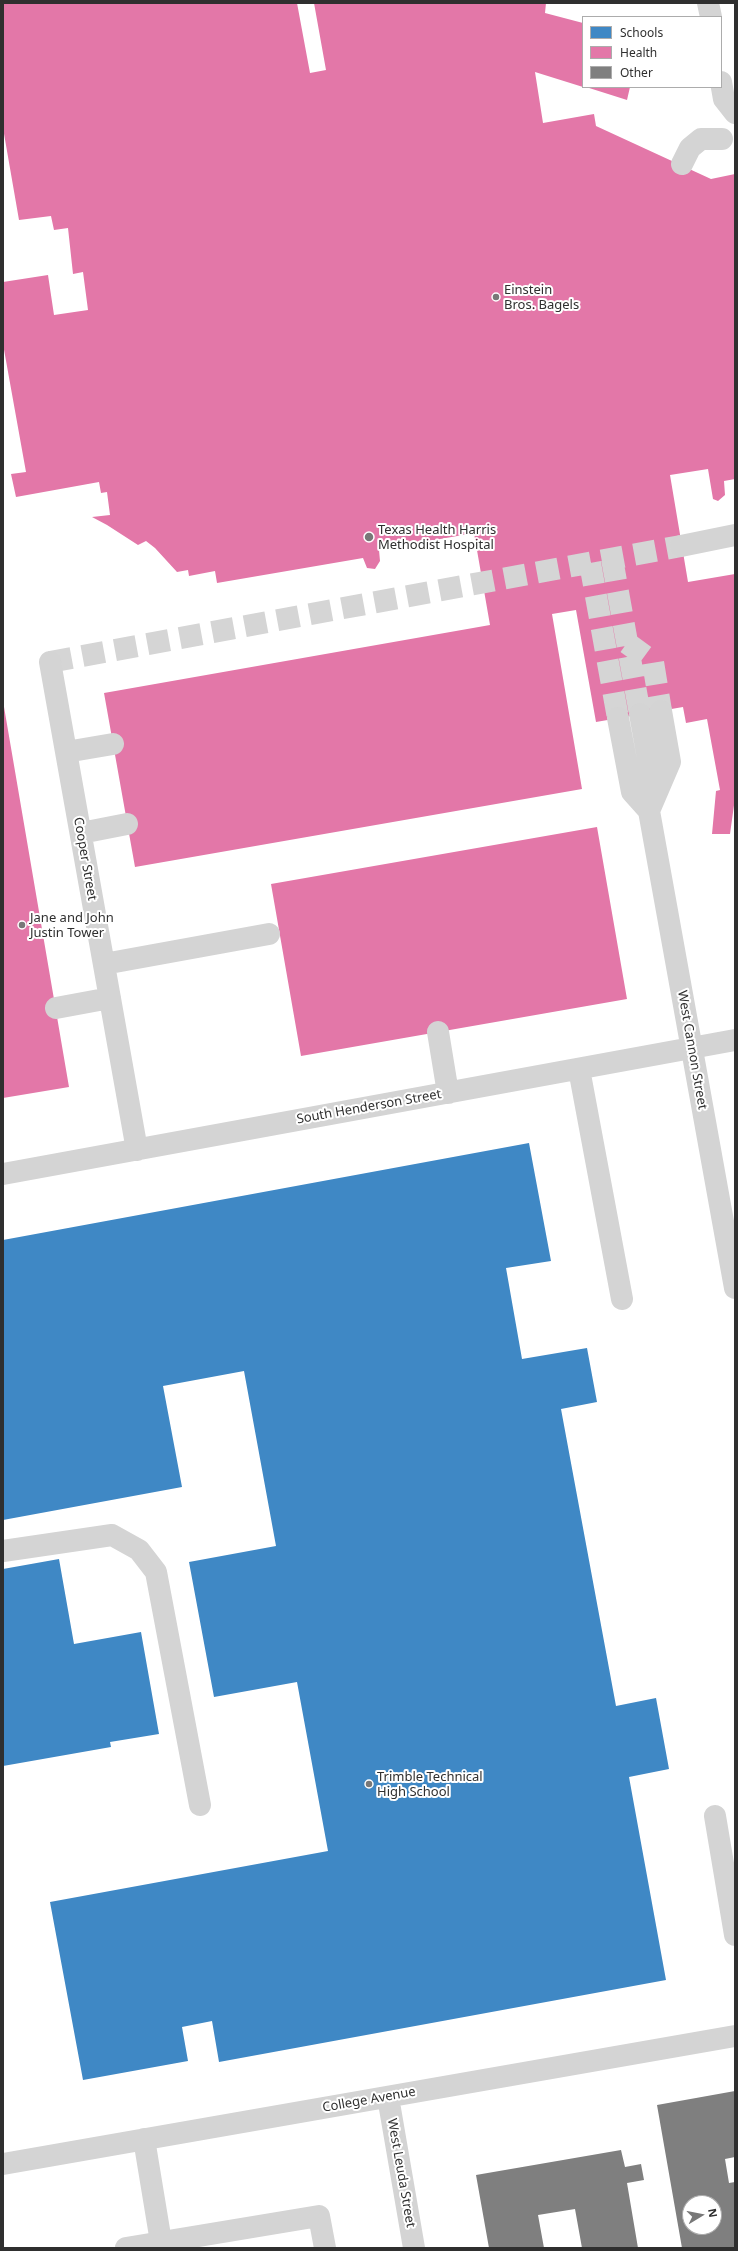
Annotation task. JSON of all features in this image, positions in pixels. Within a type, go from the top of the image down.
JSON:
[{"type":"street","points":[[708,3],[711,16]]},
{"type":"street","points":[[722,88],[724,99],[735,112]]},
{"type":"street","points":[[682,164],[690,148],[701,139],[722,139]]},
{"type":"street","points":[[681,546],[735,535]]},
{"type":"street","name":"Cooper Street","points":[[50,662],[137,1150]]},
{"type":"street","points":[[618,718],[632,792],[652,804],[670,762],[661,711]]},
{"type":"street","name":"West Cannon Street","points":[[640,714],[652,804],[691,1048],[728,1214],[735,1288]]},
{"type":"street","points":[[66,752],[113,744]]},
{"type":"street","points":[[81,833],[127,824]]},
{"type":"street","points":[[104,964],[269,934]]},
{"type":"street","points":[[56,1008],[110,998]]},
{"type":"street","points":[[438,1032],[448,1093]]},
{"type":"street","name":"South Henderson Street","points":[[3,1174],[735,1040]]},
{"type":"street","points":[[580,1069],[622,1299]]},
{"type":"street","points":[[3,1551],[112,1535],[139,1550],[156,1572],[200,1804]]},
{"type":"street","points":[[714,1816],[735,1934]]},
{"type":"street","name":"College Avenue","points":[[3,2164],[735,2036]]},
{"type":"street","name":"West Leuda Street","points":[[388,2097],[414,2248]]},
{"type":"street","points":[[144,2139],[161,2242]]},
{"type":"street","points":[[126,2248],[320,2216],[325,2248]]},
{"type":"building: Schools","name":"Trimble Technical High School","points":[[529,1143],[551,1261],[506,1268],[522,1359],[587,1348],[597,1402],[561,1409],[616,1706],[656,1698],[669,1769],[629,1777],[666,1980],[219,2062],[212,2021],[182,2027],[188,2061],[83,2080],[50,1902],[328,1851],[297,1682],[214,1697],[189,1562],[276,1546],[244,1371],[163,1386],[182,1487],[3,1520],[3,1240]]},
{"type":"building: Schools","points":[[59,1559],[74,1644],[141,1632],[159,1734],[110,1742],[111,1747],[3,1766],[3,1569]]},
{"type":"building: Health","name":"Texas Health Harris Methodist Hospital","points":[[3,3],[297,3],[310,73],[326,70],[314,3],[546,3],[545,13],[582,23],[582,87],[535,72],[543,123],[594,114],[596,126],[711,179],[735,174],[735,479],[724,481],[725,495],[718,501],[713,499],[708,469],[670,475],[688,582],[735,574],[735,798],[730,834],[712,834],[716,791],[720,790],[707,719],[686,723],[683,707],[596,722],[576,610],[552,614],[582,789],[135,867],[104,693],[490,625],[474,533],[379,550],[380,561],[375,569],[367,568],[363,558],[217,583],[215,571],[189,576],[188,570],[177,572],[155,548],[146,541],[138,545],[92,517],[110,515],[107,492],[101,493],[99,482],[16,497],[11,474],[26,472],[3,344],[3,282],[48,275],[54,315],[88,310],[83,272],[73,274],[68,228],[54,230],[51,216],[19,220],[3,128]]},
{"type":"building: Health","points":[[589,88],[630,88],[627,100]]},
{"type":"building: Health","name":"Jane and John Justin Tower","points":[[3,701],[69,1087],[3,1098]]},
{"type":"building: Health","points":[[597,827],[627,999],[301,1056],[271,884]]},
{"type":"building: Other","points":[[735,2091],[735,2157],[725,2159],[729,2183],[735,2182],[735,2248],[682,2248],[657,2105]]},
{"type":"building: Other","points":[[621,2150],[625,2167],[641,2164],[644,2180],[627,2183],[638,2248],[582,2248],[575,2209],[538,2215],[544,2248],[489,2248],[476,2175]]},
{"type":"tunnel","points":[[50,662],[681,546]]},
{"type":"tunnel","points":[[612,559],[640,714]]},
{"type":"tunnel","points":[[590,563],[618,718]]},
{"type":"tunnel","points":[[627,643],[653,662],[661,711]]},
{"type":"place","name":"Einstein Bros. Bagels","points":[[496,297]]},
{"type":"place","name":"Texas Health Harris Methodist Hospital","points":[[369,537]]},
{"type":"place","name":"Jane and John Justin Tower","points":[[22,925]]},
{"type":"place","name":"Trimble Technical High School","points":[[369,1784]]}]
